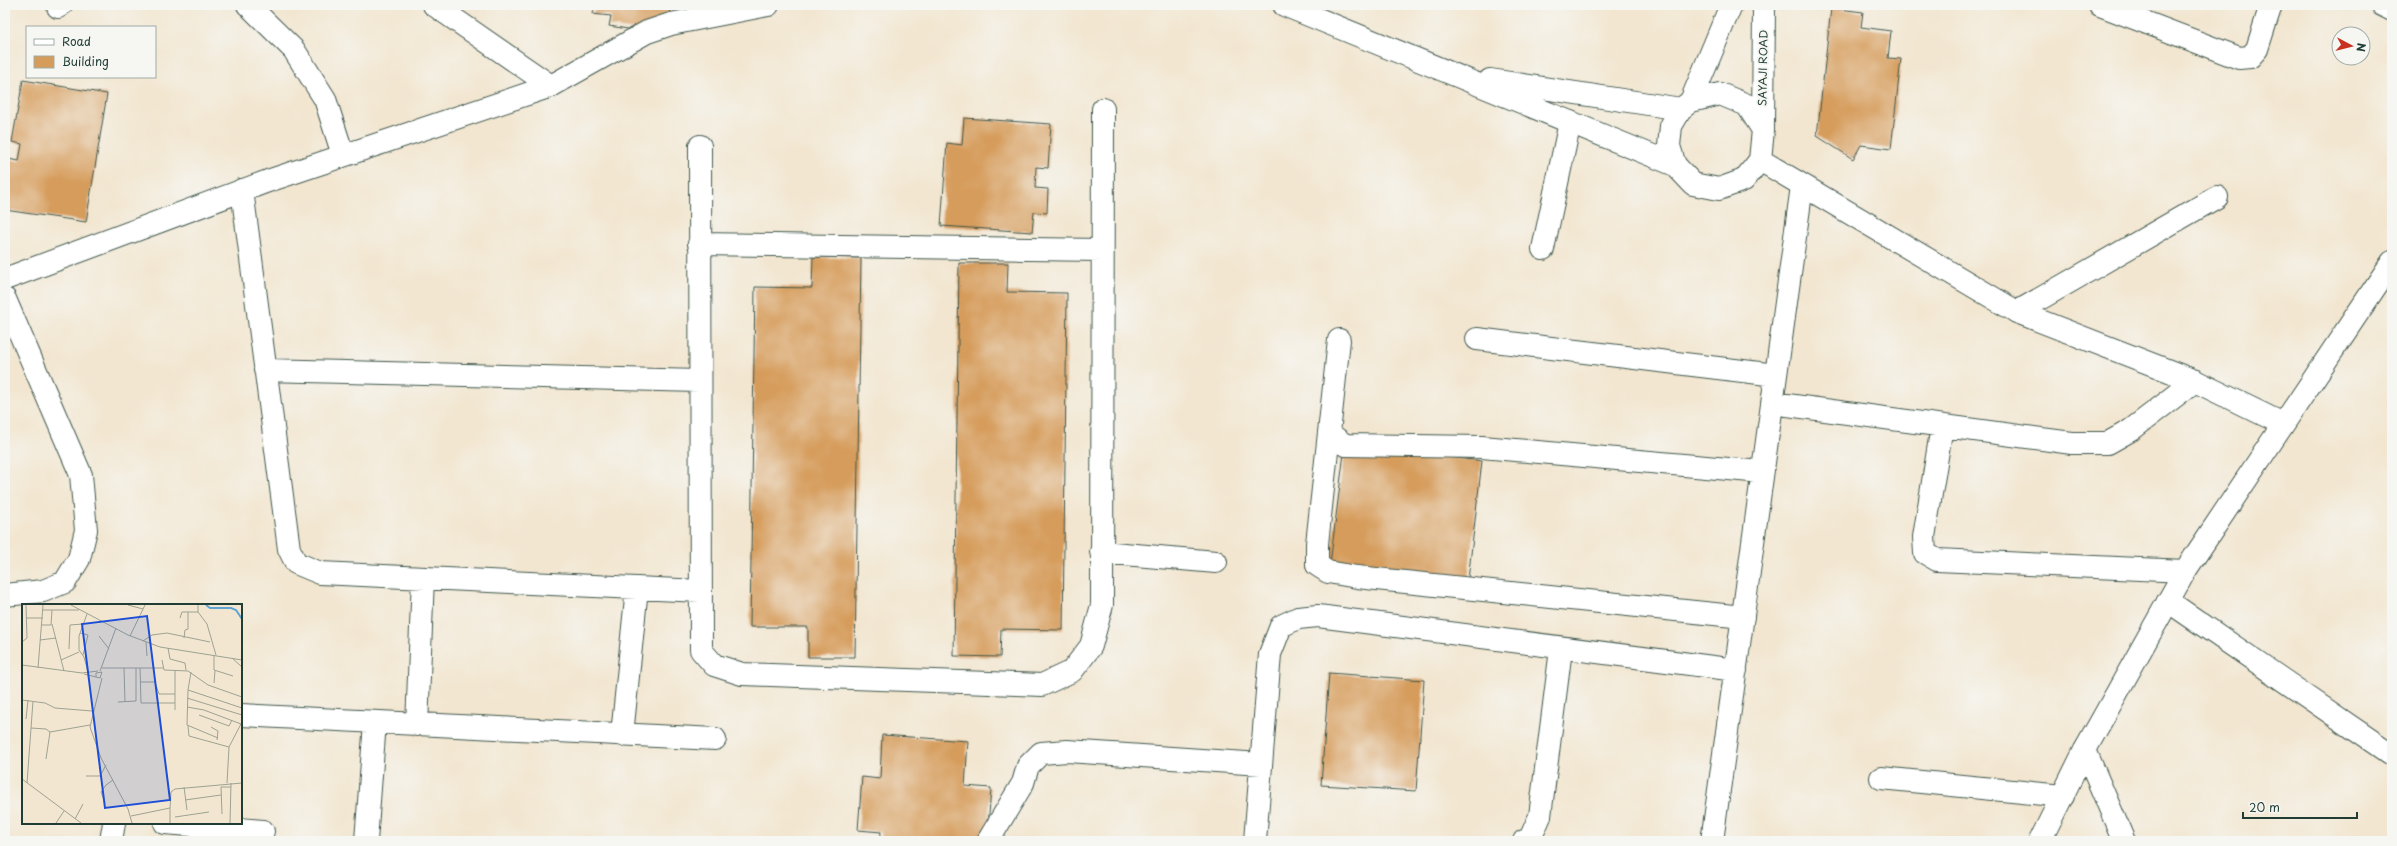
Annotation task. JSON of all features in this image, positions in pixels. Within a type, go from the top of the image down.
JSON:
[{"type":"street","points":[[248,5],[294,50],[325,99],[343,155]]},
{"type":"street","points":[[434,5],[551,86]]},
{"type":"street","points":[[5,280],[242,190],[551,86],[647,32],[671,24],[768,5]]},
{"type":"street","points":[[1284,5],[1456,74],[1675,165],[1693,184],[1719,189],[1744,180],[1760,160],[1763,130],[1747,105],[1720,94],[1686,105],[1456,74]]},
{"type":"street","points":[[1675,165],[1669,146],[1671,126],[1686,105],[1731,5]]},
{"type":"street","name":"SAYAJI ROAD","points":[[1763,130],[1767,5]]},
{"type":"street","points":[[2100,5],[2239,58],[2250,57],[2257,49],[2271,5]]},
{"type":"street","points":[[700,146],[699,381],[701,650],[714,665],[742,674],[1042,684],[1072,672],[1090,646],[1102,605],[1103,109]]},
{"type":"street","points":[[1542,249],[1570,122]]},
{"type":"street","points":[[1760,160],[2017,312],[2195,380],[2283,424]]},
{"type":"street","points":[[1712,841],[1802,186]]},
{"type":"street","points":[[242,190],[289,549],[296,563],[320,573],[700,591]]},
{"type":"street","points":[[2017,312],[2217,198]]},
{"type":"street","points":[[699,244],[1102,250]]},
{"type":"street","points":[[2040,841],[2085,750],[2185,571],[2392,262]]},
{"type":"street","points":[[5,299],[81,475],[86,530],[79,559],[65,582],[44,591],[5,595]]},
{"type":"street","points":[[1477,339],[1776,375]]},
{"type":"street","points":[[1339,340],[1317,544],[1317,565],[1328,572],[1743,617]]},
{"type":"street","points":[[265,370],[699,381]]},
{"type":"street","points":[[1772,402],[2072,443],[2108,443],[2131,430],[2195,380]]},
{"type":"street","points":[[1942,426],[1924,537],[1925,553],[1937,560],[2185,571]]},
{"type":"street","points":[[1328,433],[1345,445],[1482,447],[1762,472]]},
{"type":"street","points":[[1102,552],[1216,562]]},
{"type":"street","points":[[417,724],[423,578]]},
{"type":"street","points":[[622,736],[637,588]]},
{"type":"street","points":[[2168,601],[2392,755]]},
{"type":"street","points":[[1255,841],[1270,654],[1281,626],[1298,618],[1318,616],[1561,649],[1736,670]]},
{"type":"street","points":[[1524,841],[1530,839],[1540,816],[1561,649]]},
{"type":"street","points":[[242,716],[417,724],[622,736],[714,739]]},
{"type":"street","points":[[366,841],[375,722]]},
{"type":"street","points":[[2085,750],[2124,841]]},
{"type":"street","points":[[988,841],[1023,783],[1028,766],[1041,753],[1067,751],[1261,764]]},
{"type":"street","points":[[1881,778],[2063,796]]},
{"type":"street","points":[[111,841],[114,824]]},
{"type":"street","points":[[177,824],[263,831]]},
{"type":"building","points":[[595,5],[669,5],[671,24],[647,32],[609,26],[611,16],[593,14]]},
{"type":"building","points":[[1831,8],[1863,12],[1861,27],[1891,31],[1888,58],[1901,59],[1891,149],[1861,145],[1853,159],[1817,136]]},
{"type":"building","points":[[23,80],[107,94],[86,222],[5,210],[5,176],[8,159],[19,161],[22,144],[12,142]]},
{"type":"building","points":[[964,118],[1051,124],[1048,168],[1036,167],[1035,188],[1048,189],[1047,213],[1034,212],[1032,232],[941,226],[947,143],[962,145]]},
{"type":"building","points":[[813,257],[861,258],[855,657],[808,657],[808,627],[750,627],[755,287],[812,288]]},
{"type":"building","points":[[959,263],[1008,263],[1007,292],[1067,293],[1063,630],[1001,629],[1000,657],[954,656]]},
{"type":"building","points":[[1345,445],[1482,461],[1467,588],[1329,572]]},
{"type":"building","points":[[1329,673],[1424,680],[1416,791],[1321,785]]},
{"type":"building","points":[[882,735],[968,741],[965,786],[991,788],[987,841],[880,841],[881,832],[858,830],[862,777],[880,779]]}]
